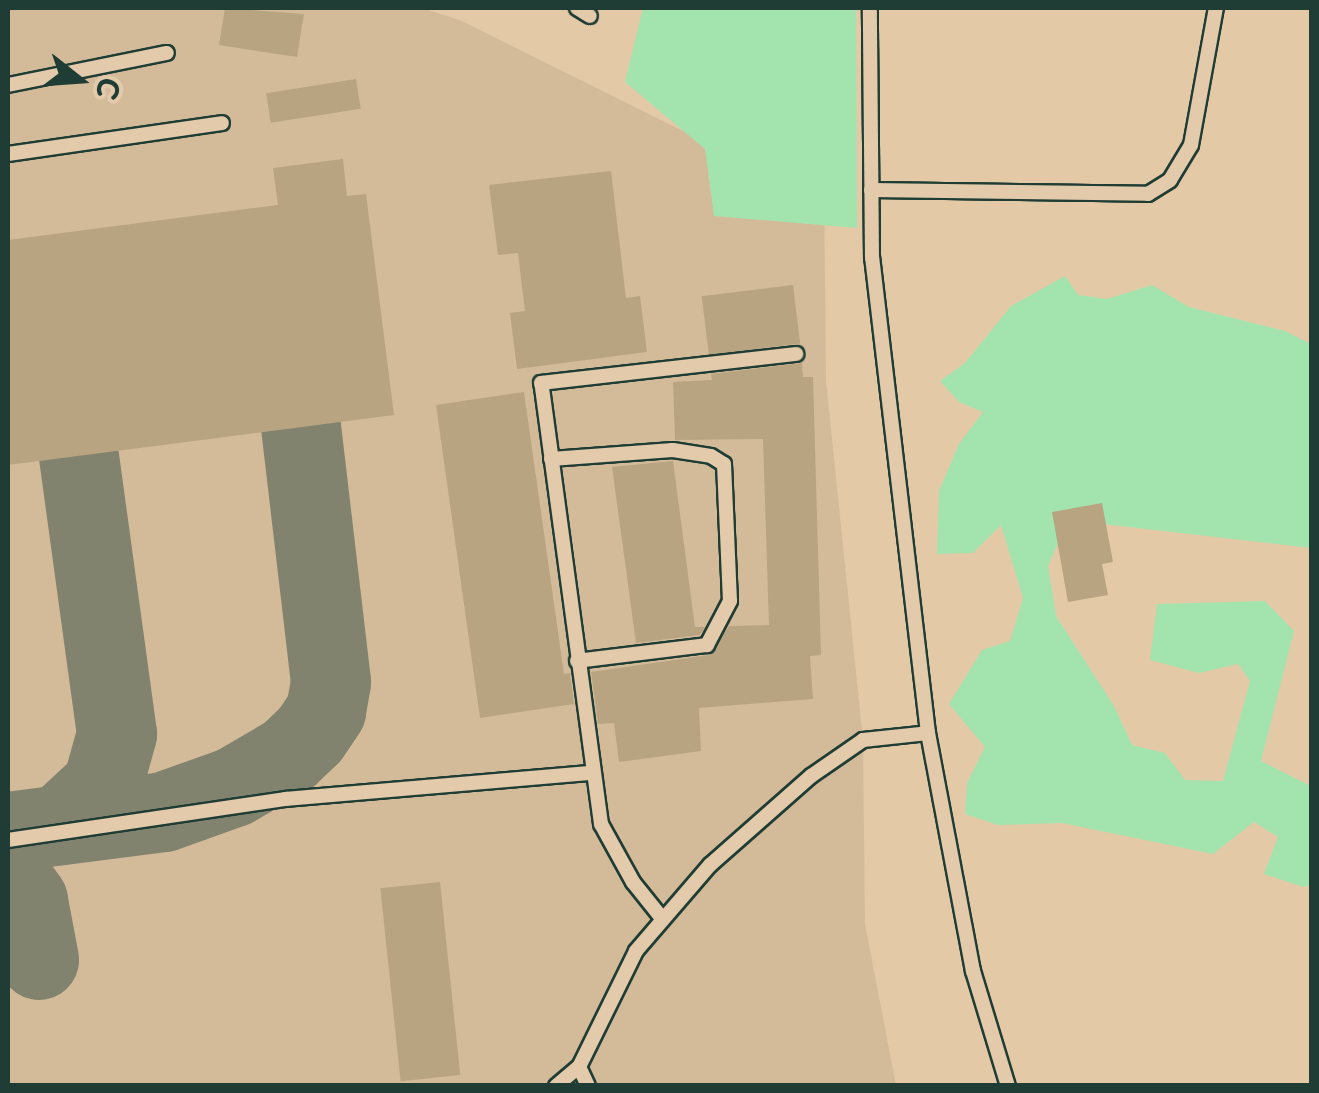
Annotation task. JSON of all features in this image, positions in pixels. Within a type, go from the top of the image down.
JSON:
[{"type":"lane","points":[[870,8],[872,258],[928,733],[973,972],[1008,1086]]},
{"type":"lane","points":[[871,190],[1148,194],[1170,180],[1191,145],[1216,8]]},
{"type":"lane","points":[[8,85],[167,53]]},
{"type":"lane","points":[[8,154],[222,123]]},
{"type":"lane","points":[[661,917],[634,882],[601,824],[542,382],[796,354]]},
{"type":"lane","points":[[552,459],[673,450],[711,456],[724,464],[730,601],[706,645],[577,662]]},
{"type":"lane","points":[[556,1086],[579,1067],[636,951],[661,917],[710,866],[811,776],[862,740],[928,733]]},
{"type":"lane","points":[[8,840],[286,799],[592,773]]},
{"type":"lane","points":[[579,1067],[588,1086]]},
{"type":"shaded area","points":[[8,8],[422,8],[462,21],[689,134],[824,179],[826,380],[863,740],[865,924],[896,1085],[8,1085]]},
{"type":"green space","points":[[643,8],[856,8],[857,228],[714,216],[705,149],[625,82]]},
{"type":"green space","points":[[1065,276],[1078,295],[1107,299],[1152,285],[1189,307],[1285,331],[1311,344],[1311,548],[1068,520],[1048,566],[1056,616],[1114,706],[1132,745],[1165,753],[1185,780],[1223,781],[1250,681],[1238,664],[1199,673],[1150,660],[1157,604],[1265,601],[1294,631],[1261,761],[1311,786],[1311,885],[1303,887],[1264,874],[1278,837],[1254,822],[1213,854],[1062,823],[998,825],[965,814],[967,783],[985,747],[949,704],[982,650],[1010,641],[1023,598],[1001,525],[973,553],[937,554],[939,491],[959,444],[983,412],[959,402],[940,381],[965,363],[1011,306]]},
{"type":"building","points":[[225,8],[304,14],[297,57],[219,45]]},
{"type":"building","points":[[356,79],[361,109],[271,123],[266,93]]},
{"type":"building","points":[[343,159],[347,196],[366,194],[394,415],[8,465],[8,240],[278,205],[273,168]]},
{"type":"building","points":[[611,171],[626,298],[640,296],[647,352],[517,369],[510,313],[525,311],[518,253],[498,255],[489,185]]},
{"type":"building","points":[[793,285],[800,344],[709,355],[702,296]]},
{"type":"building","points":[[802,363],[803,377],[813,377],[821,655],[810,656],[813,699],[699,708],[701,751],[619,762],[614,723],[598,724],[591,672],[709,655],[729,626],[769,625],[763,439],[675,440],[673,382],[712,380],[711,374]]},
{"type":"building","points":[[524,392],[564,674],[570,673],[574,704],[480,718],[436,405]]},
{"type":"building","points":[[673,461],[695,627],[705,627],[700,635],[636,643],[612,467]]},
{"type":"building","points":[[1102,503],[1113,562],[1102,564],[1108,595],[1068,602],[1052,512]]},
{"type":"building","points":[[440,882],[460,1075],[401,1081],[380,888]]},
{"type":"taxiway","points":[[8,832],[164,812],[234,787],[289,755],[310,735],[326,711],[331,682],[301,427]]},
{"type":"taxiway","points":[[60,825],[103,785],[117,734],[79,456]]},
{"type":"taxiway","points":[[8,873],[28,901],[39,960]]}]
